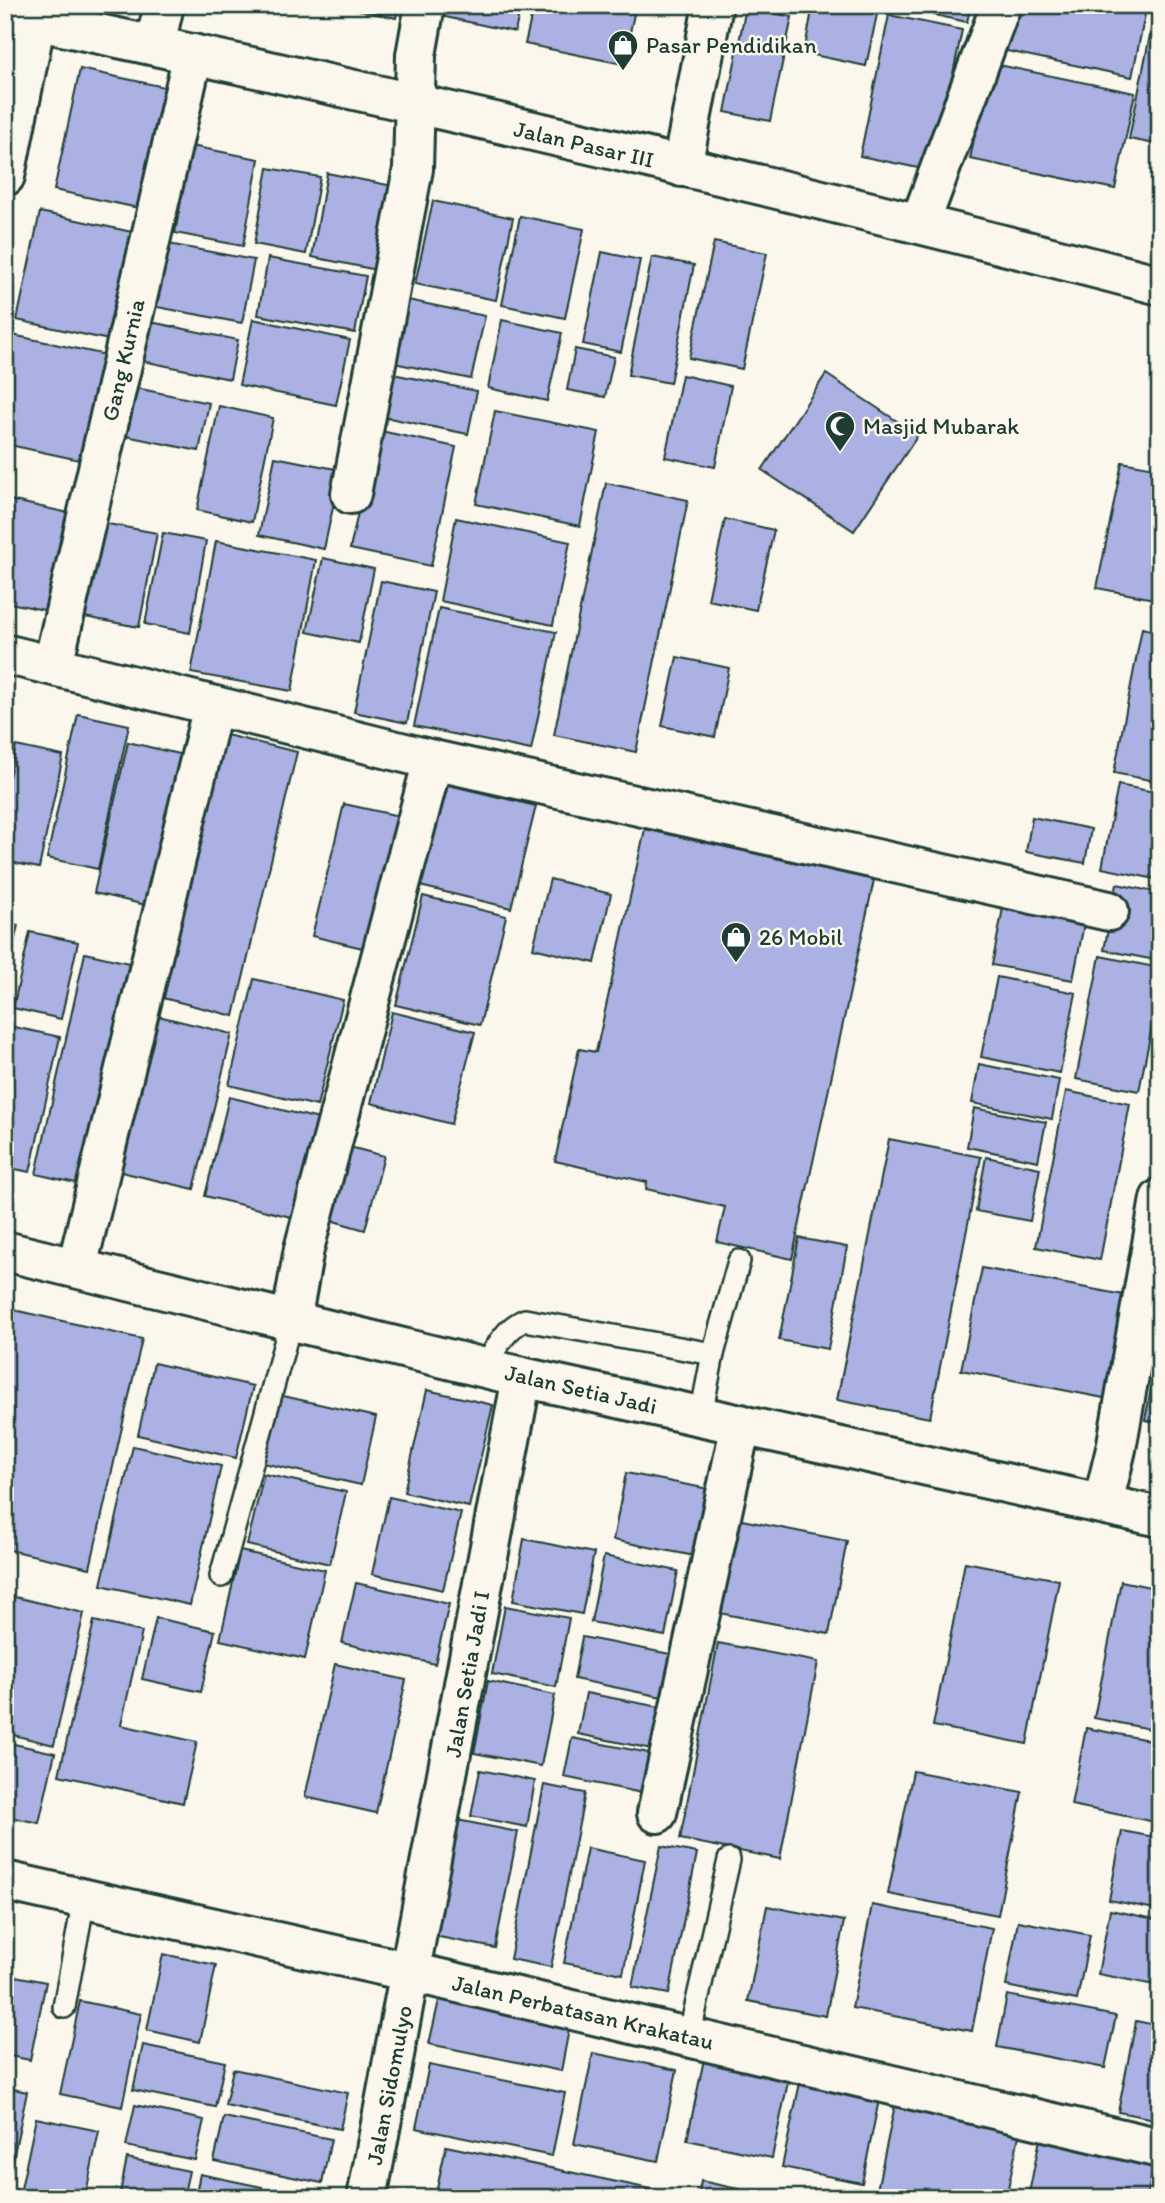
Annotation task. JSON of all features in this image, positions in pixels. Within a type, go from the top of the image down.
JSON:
[{"type":"street","points":[[155,45],[164,5]]},
{"type":"street","points":[[351,495],[413,169],[416,55],[425,5]]},
{"type":"street","points":[[682,167],[713,5]]},
{"type":"street","points":[[920,223],[1000,5]]},
{"type":"street","points":[[5,176],[20,17]]},
{"type":"street","name":"Jalan Pasar III","points":[[20,17],[155,45],[682,167],[920,223],[1160,285]]},
{"type":"street","name":"Gang Kurnia","points":[[53,666],[193,54]]},
{"type":"street","points":[[5,654],[210,713],[431,767],[1109,911]]},
{"type":"street","points":[[77,1267],[210,713]]},
{"type":"street","points":[[291,1321],[304,1249],[431,767]]},
{"type":"street","points":[[1103,1503],[1116,1449],[1160,1199]]},
{"type":"street","name":"Jalan Setia Jadi","points":[[5,1251],[522,1377],[1160,1517]]},
{"type":"street","name":"Jalan Setia Jadi I","points":[[411,1972],[522,1377]]},
{"type":"street","points":[[657,1813],[741,1424]]},
{"type":"street","name":"Jalan Perbatasan Krakatau","points":[[5,1881],[411,1972],[1160,2148]]},
{"type":"street","name":"Jalan Sidomulyo","points":[[368,2198],[411,1972]]},
{"type":"lane","points":[[701,1415],[713,1354],[739,1261]]},
{"type":"lane","points":[[485,1367],[500,1342],[516,1324],[525,1320],[713,1354]]},
{"type":"lane","points":[[221,1576],[291,1321]]},
{"type":"lane","points":[[689,2037],[729,1860]]},
{"type":"lane","points":[[64,2007],[84,1899]]},
{"type":"building","points":[[237,5],[262,5],[261,10]]},
{"type":"building","points":[[336,5],[399,5],[396,18]]},
{"type":"building","points":[[438,5],[521,5],[515,32],[436,15]]},
{"type":"building","points":[[534,5],[636,5],[623,64],[525,44]]},
{"type":"building","points":[[813,5],[879,5],[866,66],[804,53]]},
{"type":"building","points":[[903,5],[971,5],[967,22],[902,8]]},
{"type":"building","points":[[1011,5],[1147,5],[1132,77],[1002,50]]},
{"type":"building","points":[[746,7],[792,17],[770,121],[725,112]]},
{"type":"building","points":[[889,15],[962,30],[933,171],[860,156]]},
{"type":"building","points":[[1151,30],[1160,32],[1160,145],[1129,139]]},
{"type":"building","points":[[989,63],[1135,93],[1115,189],[970,159]]},
{"type":"building","points":[[80,69],[169,88],[143,209],[54,190]]},
{"type":"building","points":[[191,146],[259,159],[243,246],[175,233]]},
{"type":"building","points":[[268,168],[320,177],[306,254],[254,244]]},
{"type":"building","points":[[327,173],[398,187],[382,271],[312,257]]},
{"type":"building","points":[[433,201],[513,218],[496,300],[415,284]]},
{"type":"building","points":[[40,212],[132,232],[109,340],[17,320]]},
{"type":"building","points":[[520,216],[584,229],[565,318],[502,305]]},
{"type":"building","points":[[714,242],[767,253],[742,369],[689,358]]},
{"type":"building","points":[[163,243],[254,260],[242,323],[152,306]]},
{"type":"building","points":[[602,252],[640,260],[621,352],[583,344]]},
{"type":"building","points":[[652,257],[694,265],[670,383],[628,375]]},
{"type":"building","points":[[268,258],[366,276],[355,333],[258,315]]},
{"type":"building","points":[[403,299],[485,316],[471,379],[389,362]]},
{"type":"building","points":[[253,319],[350,340],[336,405],[239,385]]},
{"type":"building","points":[[502,320],[562,333],[547,401],[488,388]]},
{"type":"building","points":[[146,321],[238,340],[230,379],[138,360]]},
{"type":"building","points":[[8,334],[106,355],[84,461],[5,444]]},
{"type":"building","points":[[575,349],[614,357],[605,397],[567,390]]},
{"type":"building","points":[[388,373],[477,391],[468,434],[379,416]]},
{"type":"building","name":"Masjid Mubarak","points":[[826,374],[918,435],[854,531],[762,470]]},
{"type":"building","points":[[682,375],[731,386],[715,467],[665,457]]},
{"type":"building","points":[[136,388],[209,403],[199,451],[126,436]]},
{"type":"building","points":[[219,406],[273,418],[252,522],[197,510]]},
{"type":"building","points":[[495,411],[599,432],[580,526],[476,504]]},
{"type":"building","points":[[376,430],[456,447],[431,566],[350,549]]},
{"type":"building","points":[[275,457],[341,470],[324,549],[259,535]]},
{"type":"building","points":[[1122,462],[1160,469],[1159,600],[1097,588]]},
{"type":"building","points":[[606,483],[688,500],[636,752],[554,735]]},
{"type":"building","points":[[5,499],[69,513],[49,611],[5,602]]},
{"type":"building","points":[[456,518],[570,542],[553,625],[440,601]]},
{"type":"building","points":[[725,519],[774,530],[756,610],[708,600]]},
{"type":"building","points":[[97,522],[157,533],[139,627],[79,616]]},
{"type":"building","points":[[163,533],[206,541],[190,633],[145,624]]},
{"type":"building","points":[[216,541],[316,560],[292,691],[191,673]]},
{"type":"building","points":[[323,558],[374,569],[359,643],[307,632]]},
{"type":"building","points":[[381,581],[434,592],[407,723],[354,712]]},
{"type":"building","points":[[439,608],[556,632],[531,750],[414,726]]},
{"type":"building","points":[[1142,628],[1160,632],[1160,782],[1114,773]]},
{"type":"building","points":[[677,657],[729,668],[715,737],[662,726]]},
{"type":"building","points":[[78,714],[129,725],[98,869],[47,858]]},
{"type":"building","points":[[218,733],[297,752],[234,1016],[155,996]]},
{"type":"building","points":[[128,742],[183,755],[150,906],[94,893]]},
{"type":"building","points":[[16,746],[63,756],[39,868],[5,861],[5,794]]},
{"type":"building","points":[[445,784],[536,806],[511,908],[420,886]]},
{"type":"building","points":[[1118,785],[1160,793],[1160,880],[1102,868]]},
{"type":"building","points":[[344,804],[404,817],[371,950],[312,936]]},
{"type":"building","points":[[1032,817],[1091,829],[1085,863],[1026,852]]},
{"type":"building","name":"26 Mobil","points":[[645,829],[874,880],[792,1259],[717,1242],[725,1207],[646,1189],[647,1182],[555,1161],[579,1049],[596,1052]]},
{"type":"building","points":[[550,879],[611,894],[595,963],[533,948]]},
{"type":"building","points":[[1117,884],[1160,893],[1160,961],[1104,950]]},
{"type":"building","points":[[423,896],[506,916],[480,1025],[396,1005]]},
{"type":"building","points":[[1003,908],[1084,924],[1073,980],[992,965]]},
{"type":"building","points":[[5,922],[18,925],[5,981]]},
{"type":"building","points":[[30,932],[78,942],[61,1019],[13,1008]]},
{"type":"building","points":[[85,953],[129,963],[80,1184],[36,1174]]},
{"type":"building","points":[[1100,956],[1160,968],[1160,986],[1139,1091],[1076,1079]]},
{"type":"building","points":[[997,977],[1076,993],[1060,1073],[981,1057]]},
{"type":"building","points":[[254,979],[343,1000],[317,1106],[229,1085]]},
{"type":"building","points":[[392,1012],[475,1032],[451,1124],[371,1103]]},
{"type":"building","points":[[146,1013],[232,1034],[194,1189],[108,1169]]},
{"type":"building","points":[[5,1025],[60,1037],[30,1172],[5,1167]]},
{"type":"building","points":[[979,1064],[1059,1080],[1052,1119],[972,1103]]},
{"type":"building","points":[[1066,1091],[1130,1104],[1100,1260],[1036,1247]]},
{"type":"building","points":[[229,1097],[319,1119],[295,1218],[205,1196]]},
{"type":"building","points":[[974,1108],[1046,1122],[1038,1161],[967,1147]]},
{"type":"building","points":[[889,1139],[981,1157],[930,1418],[837,1400]]},
{"type":"building","points":[[342,1145],[384,1156],[365,1230],[323,1218]]},
{"type":"building","points":[[986,1157],[1040,1168],[1030,1221],[976,1211]]},
{"type":"building","points":[[799,1238],[847,1247],[828,1349],[779,1340]]},
{"type":"building","points":[[982,1268],[1129,1296],[1109,1399],[961,1370]]},
{"type":"building","points":[[5,1308],[142,1339],[90,1568],[5,1549]]},
{"type":"building","points":[[1160,1343],[1160,1423],[1145,1420]]},
{"type":"building","points":[[154,1363],[253,1386],[236,1458],[138,1435]]},
{"type":"building","points":[[427,1390],[493,1405],[469,1507],[404,1492]]},
{"type":"building","points":[[279,1395],[376,1417],[361,1485],[263,1463]]},
{"type":"building","points":[[133,1446],[221,1466],[190,1605],[101,1585]]},
{"type":"building","points":[[626,1473],[714,1490],[700,1557],[613,1540]]},
{"type":"building","points":[[264,1474],[346,1492],[330,1564],[247,1545]]},
{"type":"building","points":[[389,1497],[461,1513],[443,1590],[372,1574]]},
{"type":"building","points":[[737,1519],[847,1541],[829,1634],[719,1613]]},
{"type":"building","points":[[524,1539],[594,1553],[582,1614],[513,1601]]},
{"type":"building","points":[[240,1551],[325,1570],[305,1659],[220,1640]]},
{"type":"building","points":[[604,1556],[678,1571],[665,1636],[591,1622]]},
{"type":"building","points":[[965,1562],[1059,1580],[1027,1744],[933,1726]]},
{"type":"building","points":[[1121,1581],[1160,1589],[1160,1731],[1094,1718]]},
{"type":"building","points":[[356,1583],[449,1604],[435,1664],[342,1643]]},
{"type":"building","points":[[6,1595],[84,1613],[54,1745],[5,1733]]},
{"type":"building","points":[[505,1606],[569,1618],[556,1687],[492,1674]]},
{"type":"building","points":[[156,1618],[215,1631],[201,1692],[142,1679]]},
{"type":"building","points":[[94,1621],[142,1632],[121,1725],[197,1742],[183,1803],[59,1775]]},
{"type":"building","points":[[582,1637],[686,1657],[677,1700],[574,1679]]},
{"type":"building","points":[[718,1643],[818,1662],[780,1859],[680,1839]]},
{"type":"building","points":[[335,1664],[406,1680],[376,1813],[305,1797]]},
{"type":"building","points":[[488,1681],[555,1695],[541,1766],[474,1753]]},
{"type":"building","points":[[586,1693],[665,1708],[657,1750],[578,1734]]},
{"type":"building","points":[[1086,1728],[1160,1742],[1160,1823],[1071,1805]]},
{"type":"building","points":[[572,1738],[649,1753],[642,1793],[564,1777]]},
{"type":"building","points":[[5,1742],[55,1753],[39,1823],[5,1816]]},
{"type":"building","points":[[480,1770],[535,1781],[527,1827],[471,1816]]},
{"type":"building","points":[[913,1771],[1022,1792],[998,1915],[888,1894]]},
{"type":"building","points":[[544,1785],[585,1793],[551,1967],[510,1959]]},
{"type":"building","points":[[457,1820],[518,1832],[495,1948],[434,1936]]},
{"type":"building","points":[[1122,1831],[1160,1838],[1160,1910],[1109,1900]]},
{"type":"building","points":[[661,1846],[697,1853],[669,1994],[632,1987]]},
{"type":"building","points":[[587,1848],[645,1860],[623,1974],[564,1963]]},
{"type":"building","points":[[872,1905],[992,1928],[972,2031],[852,2008]]},
{"type":"building","points":[[767,1906],[844,1921],[826,2016],[748,2001]]},
{"type":"building","points":[[1110,1910],[1160,1920],[1160,1986],[1098,1974]]},
{"type":"building","points":[[1018,1921],[1090,1935],[1077,2000],[1006,1986]]},
{"type":"building","points":[[163,1954],[216,1965],[200,2042],[147,2030]]},
{"type":"building","points":[[5,1974],[46,1982],[30,2060],[5,2055]]},
{"type":"building","points":[[1007,1995],[1116,2016],[1105,2068],[997,2047]]},
{"type":"building","points":[[440,1996],[570,2024],[561,2071],[429,2044]]},
{"type":"building","points":[[80,2001],[141,2014],[122,2107],[60,2094]]},
{"type":"building","points":[[1136,2021],[1160,2026],[1160,2120],[1118,2112]]},
{"type":"building","points":[[143,2045],[225,2062],[215,2107],[133,2090]]},
{"type":"building","points":[[593,2053],[677,2070],[658,2161],[574,2144]]},
{"type":"building","points":[[704,2059],[789,2077],[772,2158],[687,2140]]},
{"type":"building","points":[[429,2065],[565,2093],[552,2156],[416,2128]]},
{"type":"building","points":[[233,2069],[348,2093],[340,2129],[225,2105]]},
{"type":"building","points":[[801,2078],[880,2095],[862,2183],[782,2167]]},
{"type":"building","points":[[5,2087],[27,2092],[6,2192],[5,2192]]},
{"type":"building","points":[[135,2105],[204,2120],[195,2160],[126,2146]]},
{"type":"building","points":[[895,2105],[1020,2131],[1006,2198],[914,2198],[877,2190]]},
{"type":"building","points":[[224,2117],[331,2139],[322,2183],[214,2161]]},
{"type":"building","points":[[36,2118],[99,2131],[85,2198],[19,2198]]},
{"type":"building","points":[[1041,2134],[1155,2158],[1147,2198],[1028,2198]]},
{"type":"building","points":[[446,2146],[660,2191],[659,2198],[435,2198]]},
{"type":"building","points":[[127,2158],[189,2171],[183,2198],[119,2198]]},
{"type":"building","points":[[200,2174],[262,2187],[260,2198],[195,2198]]},
{"type":"building","points":[[701,2181],[780,2198],[698,2198]]},
{"type":"place","name":"Pasar Pendidikan","points":[[623,72]]},
{"type":"place","name":"Masjid Mubarak","points":[[840,453]]},
{"type":"place","name":"26 Mobil","points":[[736,964]]}]
